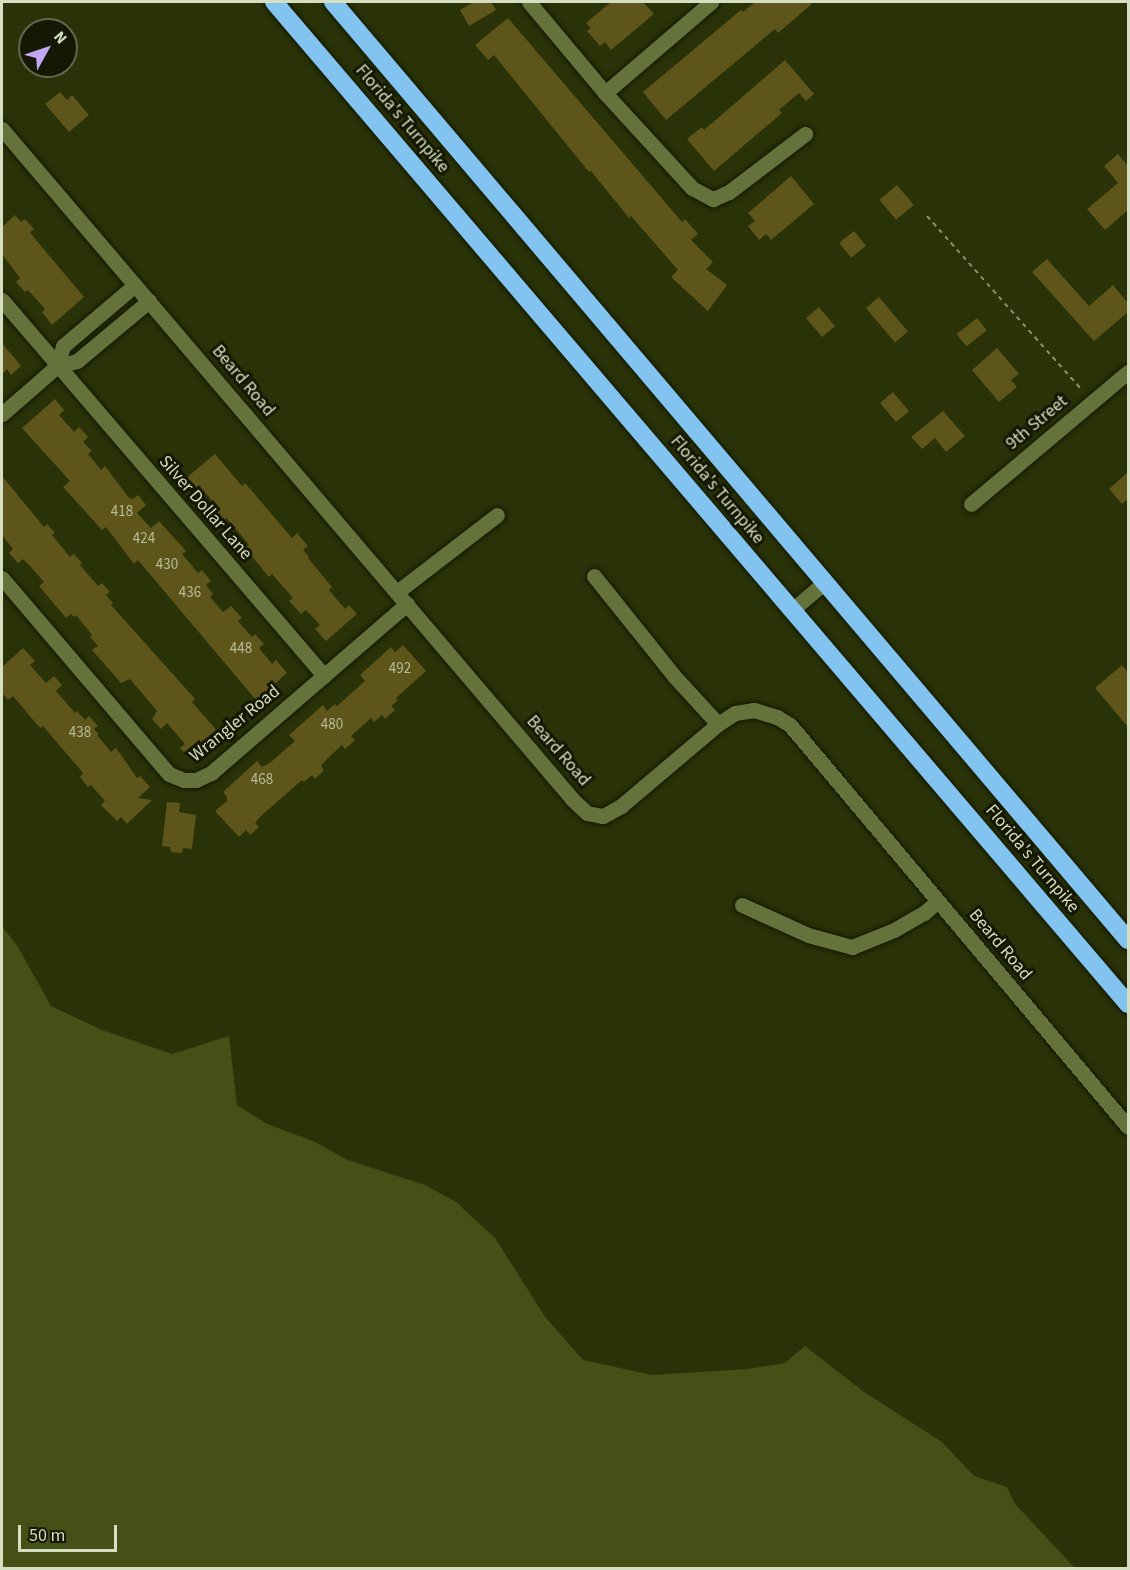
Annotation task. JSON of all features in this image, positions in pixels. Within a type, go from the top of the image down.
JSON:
[{"type":"highway","name":"Florida's Turnpike","points":[[274,2],[1128,1004]]},
{"type":"highway","name":"Florida's Turnpike","points":[[333,2],[1128,940]]},
{"type":"street","points":[[528,2],[605,93],[692,188],[713,199],[729,192],[805,134]]},
{"type":"street","points":[[605,93],[711,2]]},
{"type":"street","name":"Beard Road","points":[[2,129],[573,800],[587,813],[603,816],[621,806],[718,724],[735,713],[754,710],[777,717],[790,725],[1128,1127]]},
{"type":"street","points":[[57,366],[63,346],[135,285]]},
{"type":"street","name":"Silver Dollar Lane","points":[[2,300],[324,676]]},
{"type":"street","points":[[2,414],[57,366],[77,361],[149,301]]},
{"type":"street","points":[[100,315],[113,331]]},
{"type":"street","name":"9th Street","points":[[971,504],[1128,372]]},
{"type":"street","name":"Wrangler Road","points":[[2,578],[169,774],[184,780],[196,780],[211,773],[324,676],[402,598],[497,514]]},
{"type":"street","points":[[594,576],[674,676],[718,724]]},
{"type":"street","points":[[792,610],[825,582]]},
{"type":"street","points":[[742,905],[808,934],[852,947],[894,930],[924,913],[938,901]]},
{"type":"path","points":[[927,216],[1093,402]]},
{"type":"green space","points":[[2,926],[18,947],[51,1006],[102,1030],[172,1054],[229,1036],[237,1105],[267,1124],[313,1141],[348,1160],[425,1185],[456,1202],[495,1238],[546,1318],[583,1360],[652,1375],[747,1369],[785,1363],[805,1346],[864,1392],[942,1442],[974,1476],[1007,1487],[1015,1504],[1075,1568],[2,1568]]},
{"type":"building","points":[[474,2],[491,2],[496,10],[469,26],[460,10]]},
{"type":"building","points":[[611,2],[643,2],[654,14],[611,50],[605,42],[600,46],[587,31],[591,28],[586,23]]},
{"type":"building","points":[[755,2],[814,2],[778,33],[775,29],[666,120],[643,92],[741,10],[743,12]]},
{"type":"building","points":[[508,18],[682,222],[685,219],[698,234],[691,240],[713,262],[706,269],[727,285],[708,311],[671,277],[678,270],[631,216],[629,218],[591,171],[589,172],[494,55],[488,60],[475,45]]},
{"type":"building","points":[[785,60],[814,94],[806,101],[799,93],[779,110],[782,113],[714,171],[687,139],[702,127],[704,130]]},
{"type":"building","points":[[60,92],[67,100],[72,95],[89,115],[69,132],[45,104]]},
{"type":"building","points":[[1118,154],[1128,166],[1128,210],[1105,230],[1087,209],[1118,183],[1104,166]]},
{"type":"building","points":[[791,176],[814,204],[771,240],[766,234],[759,240],[748,226],[755,221],[748,213]]},
{"type":"building","points":[[897,185],[914,205],[896,220],[879,200]]},
{"type":"building","points":[[15,215],[21,222],[25,219],[34,229],[30,232],[84,297],[52,325],[42,312],[45,309],[28,290],[25,292],[16,282],[20,278],[2,254],[2,227]]},
{"type":"building","points":[[854,231],[866,246],[851,258],[839,243]]},
{"type":"building","points":[[1047,259],[1089,306],[1113,285],[1128,303],[1128,312],[1094,341],[1032,272]]},
{"type":"building","points":[[879,297],[908,331],[895,342],[866,308]]},
{"type":"building","points":[[819,307],[835,326],[822,337],[806,318]]},
{"type":"building","points":[[977,318],[987,331],[966,347],[957,334]]},
{"type":"building","points":[[2,343],[21,366],[11,375],[7,369],[2,374]]},
{"type":"building","points":[[997,348],[1019,374],[1011,380],[1017,387],[999,402],[972,370]]},
{"type":"building","points":[[893,392],[909,411],[896,422],[880,403]]},
{"type":"building","points":[[55,399],[64,410],[59,415],[74,432],[79,427],[88,437],[83,442],[92,451],[88,454],[101,470],[105,466],[129,498],[133,499],[138,495],[146,505],[137,513],[151,528],[159,521],[186,551],[182,554],[198,573],[202,570],[211,581],[206,585],[213,594],[210,597],[223,612],[231,606],[242,618],[238,621],[252,637],[255,634],[264,644],[259,648],[272,664],[276,660],[287,673],[256,700],[138,560],[134,564],[106,527],[102,530],[63,487],[70,481],[22,428]]},
{"type":"building","points":[[943,411],[965,436],[946,452],[935,438],[922,449],[911,437]]},
{"type":"building","points":[[215,454],[242,486],[245,483],[292,538],[297,533],[308,546],[303,550],[308,558],[332,587],[329,590],[345,609],[349,605],[357,614],[326,641],[315,629],[320,625],[306,610],[301,614],[289,601],[293,598],[272,574],[269,577],[245,548],[249,545],[241,535],[226,518],[222,522],[212,511],[218,507],[199,486],[194,490],[185,479]]},
{"type":"building","points":[[1128,472],[1128,499],[1122,504],[1109,489]]},
{"type":"building","points":[[2,476],[44,527],[47,524],[55,533],[52,535],[70,557],[74,554],[98,586],[102,583],[110,592],[106,595],[113,603],[111,605],[195,699],[192,702],[219,733],[189,758],[180,748],[185,744],[167,723],[161,729],[152,719],[157,711],[130,679],[121,683],[92,650],[98,646],[76,615],[74,617],[71,614],[66,618],[39,586],[44,582],[31,567],[23,559],[18,563],[9,553],[13,549],[2,535]]},
{"type":"building","points":[[403,645],[426,671],[396,698],[398,700],[391,706],[395,710],[385,719],[382,715],[374,722],[371,718],[351,736],[355,740],[345,749],[342,745],[327,759],[321,766],[324,770],[315,779],[312,775],[304,782],[302,780],[261,816],[255,823],[259,827],[250,835],[246,830],[239,837],[215,811],[227,801],[223,792],[257,761],[262,767],[271,762],[295,741],[289,735],[323,705],[327,711],[335,704],[337,706],[365,681],[360,675],[391,647],[395,652]]},
{"type":"building","points":[[23,648],[35,661],[30,665],[46,683],[54,676],[62,685],[56,691],[75,713],[77,711],[85,720],[89,716],[98,726],[94,729],[99,734],[97,735],[111,752],[116,748],[137,778],[140,776],[150,787],[138,798],[152,800],[127,824],[121,817],[117,821],[101,805],[105,801],[91,785],[88,787],[80,777],[83,773],[43,726],[40,728],[13,696],[8,700],[2,693],[2,667]]},
{"type":"building","points":[[1122,665],[1128,672],[1128,727],[1095,688]]},
{"type":"building","points":[[167,802],[180,803],[179,812],[196,815],[192,849],[183,848],[182,853],[171,852],[170,847],[162,846]]}]
